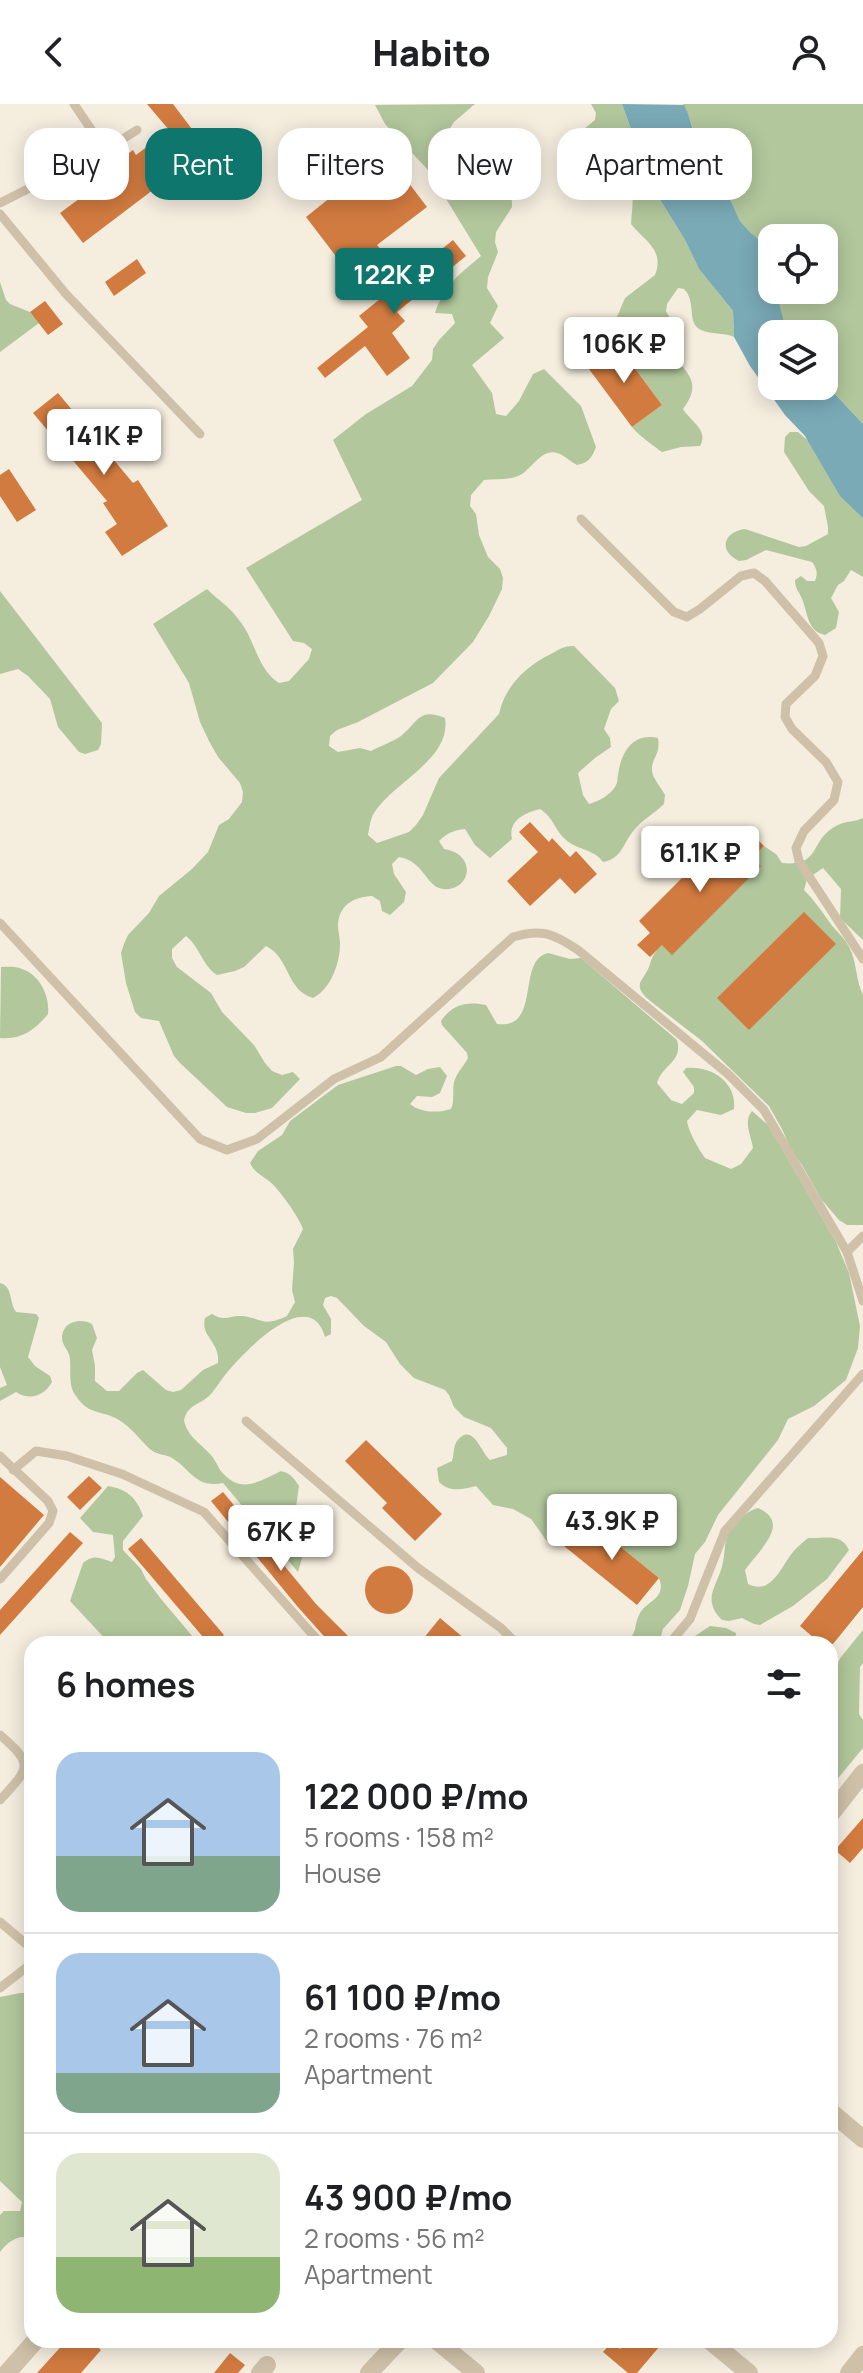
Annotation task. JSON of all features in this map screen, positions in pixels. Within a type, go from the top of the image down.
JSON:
[{"type":"street","points":[[838,1807],[860,1784]]},
{"type":"street","points":[[838,2118],[863,2139]]},
{"type":"street","points":[[7,2373],[29,2348]]},
{"type":"street","points":[[369,2372],[392,2348]]},
{"type":"street","points":[[446,2348],[476,2373]]},
{"type":"street","points":[[719,2348],[749,2373]]},
{"type":"street","points":[[849,2373],[863,2355]]},
{"type":"lane","points":[[74,104],[90,128]]},
{"type":"lane","points":[[129,135],[137,130]]},
{"type":"lane","points":[[0,203],[24,191]]},
{"type":"lane","points":[[0,214],[66,294],[200,434]]},
{"type":"lane","points":[[581,519],[674,612],[687,617],[741,576],[754,573],[765,581],[819,643],[823,656],[815,676],[786,704],[785,717],[792,729],[826,762],[838,782],[834,800],[804,831],[796,848],[799,861],[863,959]]},
{"type":"lane","points":[[0,923],[200,1139],[227,1150],[257,1139],[334,1079],[381,1057],[513,937],[531,931],[558,936],[728,1074],[764,1110],[847,1252],[863,1301]]},
{"type":"lane","points":[[847,1252],[863,1236]]},
{"type":"lane","points":[[676,1636],[690,1619],[725,1531],[863,1374]]},
{"type":"lane","points":[[246,1421],[418,1568],[509,1636]]},
{"type":"lane","points":[[13,1470],[36,1451],[67,1456],[122,1474],[204,1512],[314,1636]]},
{"type":"lane","points":[[0,1456],[48,1501],[53,1511],[49,1523],[0,1579]]},
{"type":"lane","points":[[0,1735],[22,1754],[24,1763]]},
{"type":"lane","points":[[0,1800],[24,1770]]},
{"type":"lane","points":[[0,1922],[24,1942]]},
{"type":"lane","points":[[0,1988],[24,1969]]},
{"type":"green space","points":[[475,104],[450,128],[428,128],[428,170],[412,153],[412,128],[389,128],[375,105]]},
{"type":"green space","points":[[591,104],[622,104],[631,128],[585,128],[595,120],[596,113]]},
{"type":"green space","points":[[683,104],[863,104],[863,424],[838,397],[838,320],[783,320],[778,304],[838,304],[838,224],[758,224],[758,239],[740,221],[730,200],[752,200],[752,128],[693,128]]},
{"type":"green space","points":[[447,200],[511,200],[512,207],[496,232],[498,252],[487,288],[498,306],[490,323],[504,338],[472,365],[492,393],[496,414],[506,416],[519,401],[533,374],[544,369],[581,406],[596,447],[589,459],[581,464],[577,465],[554,452],[539,458],[517,476],[484,480],[471,495],[470,506],[476,514],[479,535],[488,557],[500,569],[503,578],[502,589],[489,616],[473,642],[433,683],[337,730],[330,736],[329,746],[338,752],[360,748],[371,751],[401,736],[424,715],[445,718],[445,733],[439,747],[380,805],[372,817],[368,835],[377,843],[409,832],[423,815],[439,778],[499,714],[506,694],[518,678],[542,659],[562,648],[574,646],[615,688],[619,701],[611,709],[604,729],[611,747],[578,773],[583,795],[589,804],[610,793],[617,784],[625,752],[630,746],[642,738],[658,738],[652,771],[665,795],[664,804],[637,826],[614,858],[603,862],[565,839],[540,809],[518,819],[512,827],[512,839],[490,858],[475,845],[465,829],[442,838],[439,841],[444,849],[455,852],[466,865],[465,879],[452,888],[437,887],[414,863],[399,857],[392,864],[394,874],[406,892],[404,902],[390,915],[382,911],[380,901],[372,896],[354,900],[345,907],[339,918],[340,944],[336,967],[325,988],[313,998],[298,988],[280,958],[266,946],[244,967],[217,975],[186,936],[172,949],[172,958],[177,967],[211,993],[222,1012],[254,1045],[272,1071],[282,1075],[293,1072],[300,1079],[272,1108],[246,1113],[227,1107],[180,1063],[159,1021],[141,1018],[135,1012],[126,983],[121,953],[128,935],[149,913],[159,896],[208,852],[219,825],[229,819],[242,802],[243,792],[240,783],[209,741],[189,683],[153,624],[207,589],[236,616],[266,670],[279,683],[289,681],[309,659],[312,649],[304,643],[293,641],[246,568],[362,500],[333,440],[366,414],[412,386],[432,360],[433,349],[439,340],[455,323],[452,314],[435,313],[443,295],[481,256]]},
{"type":"green space","points":[[632,200],[660,200],[699,269],[733,311],[734,337],[705,332],[696,327],[690,300],[684,289],[678,288],[667,304],[669,330],[677,343],[674,357],[692,382],[691,394],[683,409],[701,431],[700,446],[662,452],[632,427],[662,405],[616,343],[617,317],[625,298],[655,275],[657,266],[652,246],[631,224]]},
{"type":"green space","points":[[0,282],[6,300],[30,312],[39,323],[0,352]]},
{"type":"green space","points":[[790,432],[798,432],[863,487],[863,577],[851,570],[838,585],[831,598],[839,612],[836,628],[825,635],[811,626],[795,583],[801,576],[807,581],[815,581],[816,571],[812,562],[766,550],[739,561],[732,557],[726,547],[732,534],[745,529],[799,547],[828,534],[824,506],[809,491],[784,452],[785,437]]},
{"type":"green space","points":[[0,591],[102,723],[98,750],[85,754],[79,752],[58,727],[50,699],[28,676],[18,669],[0,674]]},
{"type":"green space","points":[[863,818],[863,940],[840,918],[841,889],[823,868],[807,879],[804,890],[849,946],[863,995],[863,1225],[847,1225],[821,1199],[769,1106],[702,1041],[649,1000],[640,987],[654,955],[662,945],[760,866],[752,858],[764,846],[776,854],[782,863],[804,861],[829,831]]},
{"type":"green space","points":[[548,953],[570,959],[581,958],[677,1040],[675,1058],[657,1083],[671,1100],[682,1104],[694,1093],[694,1087],[683,1072],[686,1068],[704,1069],[727,1083],[734,1099],[734,1109],[721,1115],[697,1110],[687,1121],[705,1158],[731,1169],[741,1164],[753,1148],[749,1115],[752,1111],[768,1125],[836,1242],[849,1273],[860,1326],[858,1348],[846,1380],[814,1406],[788,1419],[778,1440],[718,1515],[705,1542],[695,1554],[680,1610],[663,1629],[661,1636],[631,1636],[642,1610],[660,1591],[659,1578],[586,1519],[564,1546],[559,1546],[546,1540],[531,1519],[513,1509],[493,1505],[476,1486],[456,1489],[439,1482],[437,1468],[452,1461],[456,1443],[463,1436],[472,1436],[490,1460],[507,1455],[507,1448],[491,1428],[464,1417],[454,1407],[445,1390],[414,1378],[400,1364],[386,1342],[364,1326],[337,1298],[325,1298],[323,1305],[331,1319],[331,1334],[325,1337],[317,1322],[305,1317],[275,1328],[245,1353],[210,1395],[188,1411],[184,1420],[191,1435],[235,1483],[258,1482],[281,1471],[299,1486],[293,1529],[302,1558],[298,1572],[223,1483],[198,1480],[177,1461],[151,1450],[119,1420],[86,1407],[73,1392],[70,1356],[62,1339],[63,1331],[69,1324],[78,1321],[92,1324],[97,1338],[92,1350],[95,1381],[107,1391],[119,1391],[143,1370],[166,1390],[173,1392],[181,1390],[203,1370],[218,1363],[216,1349],[205,1330],[205,1318],[212,1314],[220,1318],[243,1316],[268,1322],[287,1316],[295,1302],[292,1290],[293,1249],[303,1229],[278,1190],[250,1163],[258,1151],[282,1135],[290,1121],[338,1085],[396,1066],[416,1075],[440,1067],[447,1076],[440,1093],[432,1097],[417,1096],[410,1104],[430,1111],[451,1109],[454,1082],[468,1058],[441,1021],[455,1007],[473,1003],[486,1005],[497,1024],[511,1023],[524,1006],[538,958]]},
{"type":"green space","points":[[1,967],[17,967],[34,976],[47,1000],[48,1014],[43,1020],[27,1033],[15,1037],[0,1038]]},
{"type":"green space","points":[[0,1283],[7,1287],[16,1312],[36,1314],[39,1318],[28,1357],[50,1376],[52,1382],[36,1396],[16,1392],[0,1401],[0,1388],[7,1385],[0,1367]]},
{"type":"green space","points":[[108,1486],[130,1495],[143,1516],[123,1541],[123,1550],[192,1636],[103,1636],[70,1601],[83,1563],[94,1558],[112,1562],[115,1557],[113,1535],[93,1532],[80,1518]]},
{"type":"green space","points":[[758,1508],[768,1514],[772,1529],[764,1546],[745,1570],[748,1584],[756,1587],[770,1583],[808,1538],[837,1539],[849,1550],[827,1579],[793,1606],[760,1625],[742,1618],[722,1620],[712,1605],[712,1598],[727,1537],[740,1519]]},
{"type":"green space","points":[[710,1626],[736,1633],[736,1636],[695,1636]]},
{"type":"green space","points":[[863,1630],[859,1714],[863,1720],[863,1748],[838,1778],[838,1663]]},
{"type":"green space","points":[[24,1993],[24,2237],[14,2240],[0,2252],[0,2215],[4,2211],[20,2211],[22,2202],[0,2181],[0,1997]]},
{"type":"water","points":[[622,104],[684,105],[693,128],[631,128]]},
{"type":"water","points":[[660,200],[730,200],[740,221],[758,239],[758,304],[779,304],[783,320],[758,320],[758,377],[734,337],[733,311],[699,269]]},
{"type":"water","points":[[838,397],[863,424],[863,518],[840,496],[805,436],[774,400],[838,400]]},
{"type":"building","points":[[147,104],[173,104],[191,128],[167,128]]},
{"type":"building","points":[[145,148],[145,196],[83,243],[60,213],[78,200],[129,200],[129,153],[133,150],[136,155]]},
{"type":"building","points":[[412,187],[427,207],[377,245],[383,252],[351,276],[306,217],[327,200],[412,200]]},
{"type":"building","points":[[453,240],[466,256],[397,312],[405,321],[392,333],[410,358],[387,376],[365,346],[325,378],[317,368],[368,327],[359,316]]},
{"type":"building","points":[[137,259],[146,273],[114,296],[105,282]]},
{"type":"building","points":[[45,301],[63,324],[48,335],[30,312]]},
{"type":"building","points":[[616,343],[662,405],[632,427],[586,365]]},
{"type":"building","points":[[58,393],[133,483],[138,480],[168,526],[122,556],[105,532],[117,524],[103,503],[107,501],[33,413]]},
{"type":"building","points":[[9,469],[36,510],[17,522],[0,496],[0,475]]},
{"type":"building","points":[[530,822],[549,842],[552,838],[570,857],[576,851],[597,874],[575,894],[560,878],[530,906],[507,881],[538,852],[519,832]]},
{"type":"building","points":[[750,832],[764,846],[752,858],[761,866],[672,955],[662,945],[650,957],[637,945],[650,933],[639,921],[727,833],[738,844]]},
{"type":"building","points":[[804,912],[836,944],[749,1030],[717,998]]},
{"type":"building","points":[[366,1440],[442,1514],[415,1541],[382,1508],[387,1503],[345,1461]]},
{"type":"building","points":[[89,1476],[102,1488],[80,1510],[67,1497]]},
{"type":"building","points":[[0,1477],[44,1515],[0,1567]]},
{"type":"building","points":[[223,1492],[316,1604],[348,1636],[324,1636],[211,1501]]},
{"type":"building","points":[[586,1519],[659,1578],[637,1605],[564,1546]]},
{"type":"building","points":[[70,1532],[83,1543],[0,1635],[0,1610]]},
{"type":"building","points":[[141,1538],[224,1635],[202,1636],[128,1549]]},
{"type":"building","points":[[863,1550],[863,1607],[838,1638],[812,1636],[800,1626]]},
{"type":"building","points":[[389,1566],[406,1573],[413,1590],[406,1607],[389,1614],[372,1607],[365,1590],[372,1573]]},
{"type":"building","points":[[440,1618],[461,1636],[425,1636]]},
{"type":"building","points":[[863,1818],[863,1848],[850,1863],[838,1853],[838,1847]]},
{"type":"building","points":[[60,2348],[101,2350],[81,2373],[37,2373]]},
{"type":"building","points":[[607,2348],[658,2348],[637,2373],[628,2373],[603,2352]]},
{"type":"building","points":[[230,2353],[245,2365],[238,2373],[214,2373]]}]
